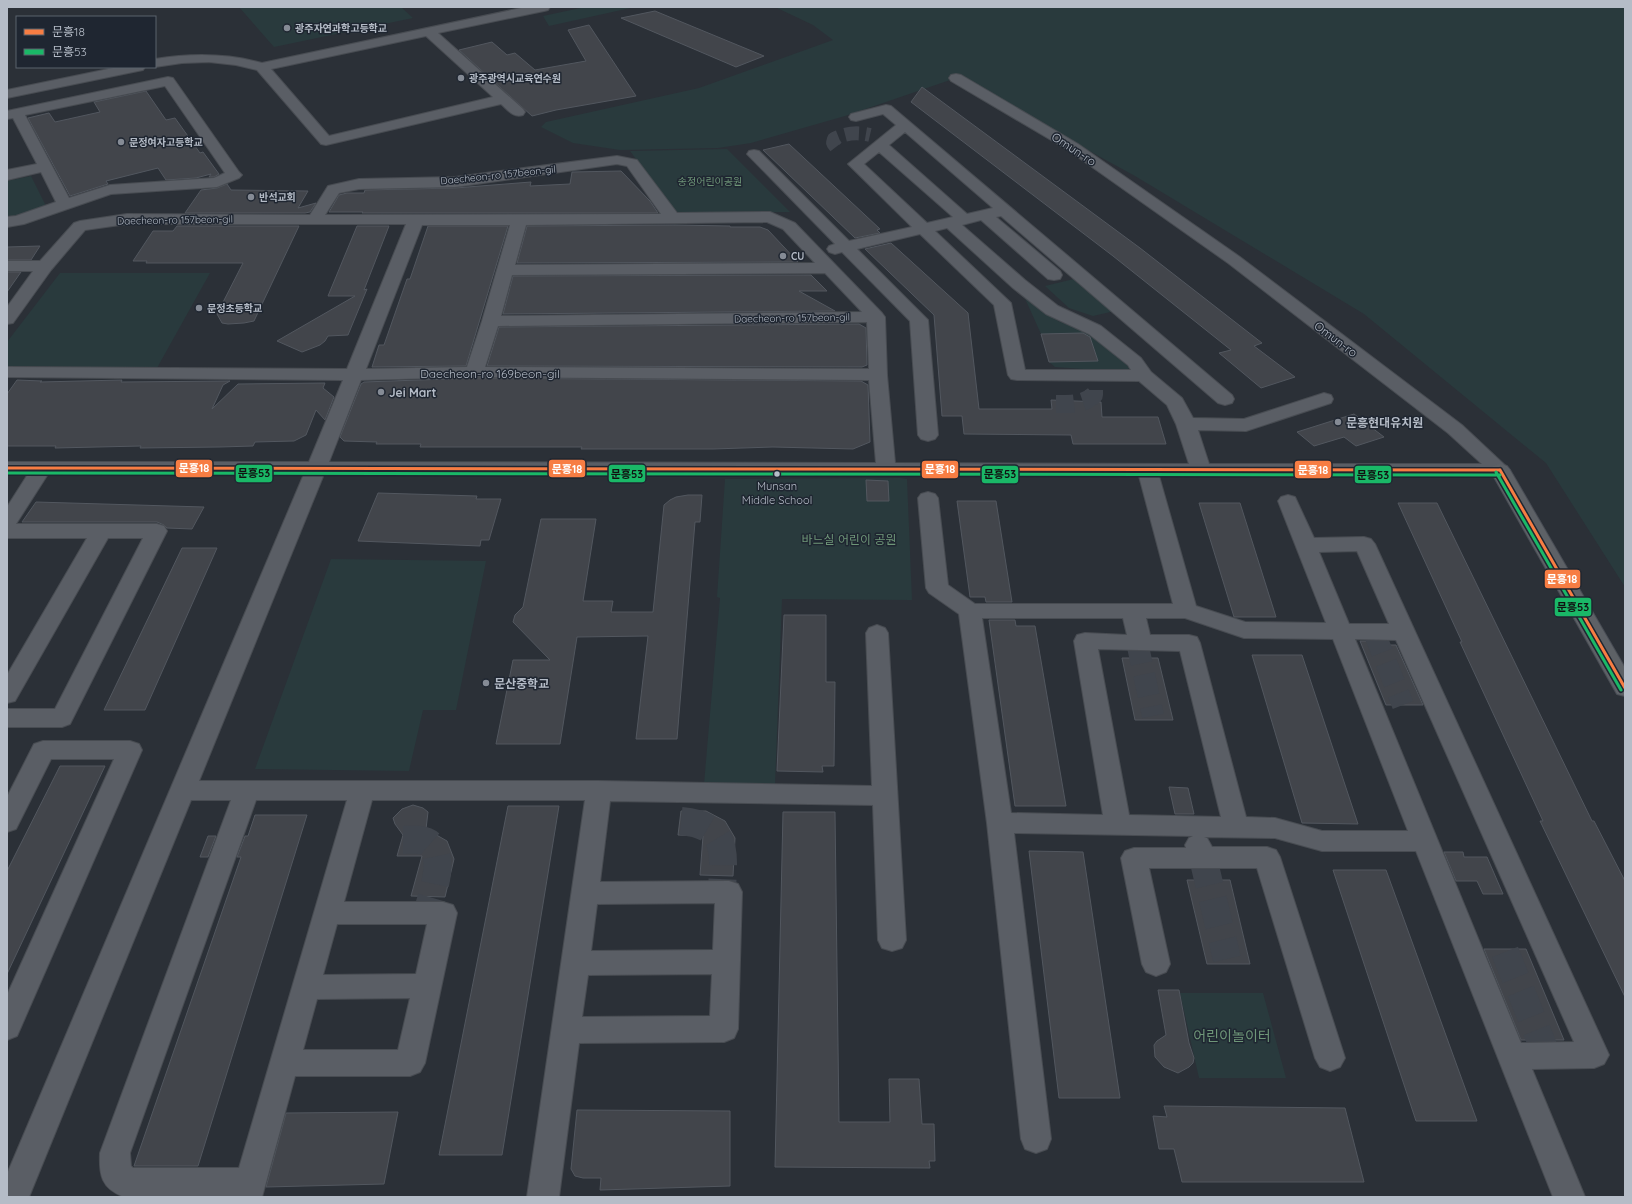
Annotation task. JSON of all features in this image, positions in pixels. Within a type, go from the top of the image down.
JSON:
[{"type":"main road","name":"Omun-ro","points":[[1500,470],[1625,688]]},
{"type":"street","points":[[156,64],[182,59],[219,58],[262,68],[544,7]]},
{"type":"street","points":[[429,32],[518,112]]},
{"type":"street","points":[[7,94],[133,68]]},
{"type":"street","points":[[262,68],[326,141],[503,99]]},
{"type":"street","name":"Omun-ro","points":[[956,78],[1073,147],[1234,260],[1455,429],[1500,470]]},
{"type":"street","points":[[7,222],[18,221],[110,190],[217,182],[234,175],[168,81],[12,114],[66,204]]},
{"type":"street","points":[[856,117],[886,109],[902,102]]},
{"type":"street","points":[[886,109],[1225,399]]},
{"type":"street","points":[[905,125],[877,141],[856,164],[1002,303],[1017,375],[1091,380],[1140,369],[1172,353]]},
{"type":"street","points":[[877,141],[1019,284],[1052,310],[1095,330],[1175,402],[1186,424],[1200,469]]},
{"type":"street","points":[[754,154],[919,320],[928,435]]},
{"type":"street","name":"Daecheon-ro 157beon-gil","points":[[314,219],[334,189],[359,184],[455,182],[617,160],[632,163],[672,217]]},
{"type":"street","points":[[7,176],[45,167]]},
{"type":"street","points":[[815,254],[1005,210]]},
{"type":"street","points":[[984,215],[1054,275],[1019,284]]},
{"type":"street","name":"Daecheon-ro 157beon-gil","points":[[8,317],[44,266],[80,226],[127,220],[519,220],[672,217],[770,217],[789,226],[876,317]]},
{"type":"street","points":[[13,1197],[317,468],[416,220]]},
{"type":"street","points":[[474,372],[491,321],[519,220]]},
{"type":"street","points":[[7,266],[44,266]]},
{"type":"street","points":[[505,270],[828,268]]},
{"type":"street","points":[[876,317],[878,375],[886,469]]},
{"type":"street","name":"Daecheon-ro 157beon-gil","points":[[491,321],[876,317]]},
{"type":"street","name":"Daecheon-ro 169beon-gil","points":[[7,372],[354,375],[474,372],[625,372],[878,375]]},
{"type":"street","points":[[1186,424],[1246,425],[1324,399]]},
{"type":"street","points":[[7,468],[1500,470]]},
{"type":"street","points":[[7,523],[42,468]]},
{"type":"street","points":[[1147,469],[1186,611]]},
{"type":"street","points":[[928,498],[937,588],[970,611],[1186,611],[1244,630],[1403,632]]},
{"type":"street","points":[[1288,501],[1569,1197]]},
{"type":"street","points":[[7,531],[157,531],[62,718],[7,718]]},
{"type":"street","points":[[7,695],[101,532]]},
{"type":"street","points":[[1306,545],[1364,544],[1594,1055],[1512,1056]]},
{"type":"street","points":[[970,611],[1000,823],[1036,1139]]},
{"type":"street","points":[[1133,611],[1140,643]]},
{"type":"street","points":[[877,633],[892,940]]},
{"type":"street","points":[[1118,825],[1086,641],[1189,643],[1236,827]]},
{"type":"street","points":[[7,822],[43,750],[130,750],[7,1027]]},
{"type":"street","points":[[247,791],[115,1153],[115,1172],[126,1183],[248,1190],[362,790]]},
{"type":"street","points":[[182,791],[598,791],[885,796]]},
{"type":"street","points":[[544,1197],[598,791]]},
{"type":"street","points":[[1000,823],[1275,828],[1322,841],[1425,841]]},
{"type":"street","points":[[1193,826],[1203,858]]},
{"type":"street","points":[[1156,964],[1134,858],[1268,857],[1330,1058]]},
{"type":"street","points":[[566,1030],[724,1029],[728,892],[584,894]]},
{"type":"street","points":[[284,1063],[410,1063],[443,913],[328,912]]},
{"type":"street","points":[[575,963],[726,962]]},
{"type":"street","points":[[306,987],[427,986]]},
{"type":"green space","points":[[239,7],[401,7],[413,18],[274,47]]},
{"type":"green space","points":[[585,7],[635,7],[549,26],[543,16]]},
{"type":"green space","points":[[775,7],[1625,7],[1625,587],[1546,463],[1364,314],[1135,176],[956,78],[845,116],[751,143],[718,148],[620,150],[573,143],[541,127],[546,122],[699,88],[833,40],[813,25]]},
{"type":"green space","name":"송정어린이공원","points":[[727,149],[790,212],[676,213],[630,151]]},
{"type":"green space","points":[[31,176],[47,208],[7,220],[7,181]]},
{"type":"green space","points":[[60,273],[210,273],[157,368],[7,366],[7,342]]},
{"type":"green space","points":[[1082,277],[1119,310],[1093,316],[1069,308],[1045,286]]},
{"type":"green space","points":[[1023,294],[1058,321],[1089,333],[1127,365],[1129,369],[1124,372],[1055,367],[1049,362],[1041,334]]},
{"type":"green space","name":"바느실 어린이 공원","points":[[725,479],[907,479],[912,600],[782,599],[775,785],[704,784],[720,598],[717,597]]},
{"type":"green space","points":[[331,559],[486,561],[456,710],[423,710],[409,771],[255,769]]},
{"type":"green space","name":"어린이놀이터","points":[[1180,993],[1263,993],[1286,1078],[1199,1078]]},
{"type":"building","points":[[655,11],[764,56],[736,67],[621,18]]},
{"type":"building","points":[[589,25],[636,96],[556,110],[532,116],[459,50],[492,42],[507,55],[515,53],[535,70],[586,61],[568,30]]},
{"type":"building","points":[[922,87],[1140,248],[1262,343],[1254,346],[1295,377],[1261,388],[1219,353],[1231,350],[1113,256],[911,102]]},
{"type":"building","points":[[146,91],[166,120],[175,118],[200,153],[203,152],[219,174],[214,177],[209,177],[211,174],[196,178],[166,180],[158,168],[106,181],[108,184],[70,196],[28,118],[49,113],[55,122],[100,112],[94,102]]},
{"type":"building","points":[[789,144],[880,229],[877,230],[880,233],[855,238],[763,150]]},
{"type":"building","points":[[621,171],[650,201],[658,213],[329,212],[339,195],[347,193],[364,193],[365,190],[455,188],[531,182],[530,186],[570,184],[572,172]]},
{"type":"building","name":"반석교회","points":[[227,184],[231,190],[308,191],[298,208],[316,203],[310,212],[305,213],[185,213],[201,190],[217,188]]},
{"type":"building","points":[[675,225],[760,227],[768,230],[798,262],[517,263],[527,226]]},
{"type":"building","points":[[177,226],[299,226],[254,321],[228,324],[222,323],[217,314],[243,263],[146,263],[147,261],[133,261],[153,231],[173,231]]},
{"type":"building","points":[[357,226],[389,226],[364,290],[367,289],[348,335],[328,336],[320,345],[302,352],[277,341],[355,296],[328,296]]},
{"type":"building","points":[[428,226],[508,226],[466,366],[372,367],[379,345],[384,345],[407,279],[410,279]]},
{"type":"building","points":[[891,243],[968,313],[979,409],[1052,409],[1051,400],[1101,402],[1102,417],[1158,417],[1166,444],[1073,444],[1071,435],[964,434],[962,416],[942,416],[934,315],[865,249]]},
{"type":"building","points":[[40,246],[31,260],[7,260],[7,247]]},
{"type":"building","points":[[7,272],[21,272],[7,292]]},
{"type":"building","points":[[811,275],[827,291],[799,291],[835,311],[503,314],[513,276]]},
{"type":"building","points":[[859,324],[866,328],[867,365],[862,367],[487,366],[499,327]]},
{"type":"building","points":[[1083,333],[1090,337],[1098,361],[1049,362],[1041,334]]},
{"type":"building","points":[[474,378],[861,381],[868,385],[870,442],[853,449],[773,447],[713,449],[581,449],[582,447],[420,447],[421,444],[376,444],[377,442],[344,441],[340,437],[361,384],[364,382]]},
{"type":"building","points":[[17,380],[42,381],[40,382],[122,380],[121,382],[230,381],[223,385],[212,409],[238,384],[325,383],[323,388],[334,397],[325,420],[316,410],[306,435],[294,441],[255,442],[253,446],[220,447],[140,448],[141,446],[55,448],[56,446],[7,446],[7,394]]},
{"type":"building","points":[[1354,414],[1384,437],[1356,446],[1344,437],[1314,446],[1297,432]]},
{"type":"building","points":[[866,480],[888,481],[889,501],[867,501]]},
{"type":"building","points":[[378,493],[477,496],[476,499],[501,499],[489,540],[481,540],[480,546],[358,541]]},
{"type":"building","points":[[702,495],[700,522],[695,522],[677,739],[636,739],[648,636],[577,637],[560,744],[496,744],[513,660],[550,660],[513,622],[515,615],[523,607],[541,519],[596,519],[583,601],[613,601],[611,612],[653,612],[664,505],[676,497]]},
{"type":"building","points":[[957,501],[996,501],[1012,602],[986,602],[985,597],[970,597]]},
{"type":"building","points":[[36,502],[204,507],[192,529],[167,528],[157,522],[22,522]]},
{"type":"building","points":[[1199,503],[1240,503],[1276,617],[1234,617]]},
{"type":"building","points":[[1398,503],[1437,503],[1592,821],[1594,821],[1625,881],[1625,997],[1540,821],[1543,821],[1460,642],[1462,642]]},
{"type":"building","points":[[182,548],[217,548],[145,710],[104,710]]},
{"type":"building","points":[[784,615],[826,615],[826,682],[835,682],[834,766],[822,766],[823,772],[777,771]]},
{"type":"building","points":[[989,620],[1015,620],[1016,626],[1035,626],[1066,806],[1015,806]]},
{"type":"building","points":[[1360,641],[1380,641],[1381,645],[1396,645],[1423,705],[1386,705]]},
{"type":"building","points":[[1252,655],[1302,655],[1358,824],[1302,823]]},
{"type":"building","points":[[1122,658],[1158,658],[1173,720],[1135,720]]},
{"type":"building","points":[[60,766],[105,766],[7,974],[7,871]]},
{"type":"building","points":[[1169,787],[1188,788],[1194,814],[1175,814]]},
{"type":"building","points":[[413,805],[423,808],[428,812],[426,829],[447,841],[454,859],[445,897],[411,896],[422,856],[397,856],[403,835],[395,824],[393,818],[402,809]]},
{"type":"building","points":[[508,806],[559,806],[502,1155],[439,1155]]},
{"type":"building","points":[[681,811],[706,811],[725,821],[735,838],[733,876],[700,875],[703,836],[678,835]]},
{"type":"building","points":[[783,812],[835,812],[839,1122],[890,1122],[889,1079],[919,1079],[922,1124],[934,1124],[935,1161],[929,1161],[930,1168],[775,1167]]},
{"type":"building","points":[[255,815],[307,815],[198,1166],[134,1166],[241,857],[237,857],[245,836],[248,836]]},
{"type":"building","points":[[208,836],[216,836],[208,857],[200,857]]},
{"type":"building","points":[[1029,851],[1083,852],[1120,1098],[1059,1098]]},
{"type":"building","points":[[1444,852],[1463,852],[1464,857],[1487,857],[1503,894],[1483,894],[1477,881],[1456,881]]},
{"type":"building","points":[[1333,870],[1386,870],[1477,1121],[1416,1121]]},
{"type":"building","points":[[1187,880],[1230,880],[1250,964],[1207,964]]},
{"type":"building","points":[[1484,949],[1526,949],[1564,1040],[1521,1040]]},
{"type":"building","points":[[1158,990],[1179,990],[1189,1043],[1194,1058],[1193,1063],[1189,1067],[1178,1073],[1164,1067],[1155,1057],[1154,1045],[1166,1035]]},
{"type":"building","points":[[1164,1106],[1345,1108],[1364,1182],[1182,1182],[1174,1149],[1159,1149],[1153,1116],[1167,1117]]},
{"type":"building","points":[[577,1110],[730,1111],[730,1186],[600,1190],[601,1178],[583,1178],[575,1176],[571,1169]]},
{"type":"building","points":[[398,1112],[384,1184],[266,1187],[286,1113]]},
{"type":"tunnel","points":[[836,147],[833,143],[834,139],[843,135],[856,133],[870,135]]},
{"type":"tunnel","points":[[1056,404],[1085,401],[1094,395],[1094,386]]},
{"type":"tunnel","points":[[1374,632],[1403,705]]},
{"type":"tunnel","points":[[1137,642],[1153,716]]},
{"type":"tunnel","points":[[681,821],[697,824],[709,829],[721,844],[723,854],[722,892]]},
{"type":"tunnel","points":[[403,840],[424,841],[430,844],[435,850],[437,858],[436,877],[427,913]]},
{"type":"tunnel","points":[[1203,858],[1227,959]]},
{"type":"tunnel","points":[[1505,952],[1547,1056]]},
{"type":"transit line","name":"문흥18","points":[[7,468],[1500,470]]},
{"type":"transit line","name":"문흥18","points":[[1500,470],[1625,688]]},
{"type":"transit line","name":"문흥53","points":[[1496,472],[1621,690]]},
{"type":"transit line","name":"문흥53","points":[[7,473],[1500,475]]},
{"type":"place","name":"광주자연과학고등학교","points":[[287,28]]},
{"type":"place","name":"광주광역시교육연수원","points":[[461,78]]},
{"type":"place","name":"문정여자고등학교","points":[[121,142]]},
{"type":"place","name":"반석교회","points":[[251,197]]},
{"type":"place","name":"CU","points":[[783,256]]},
{"type":"place","name":"문정초등학교","points":[[199,308]]},
{"type":"place","name":"Jei Mart","points":[[381,392]]},
{"type":"place","name":"문흥현대유치원","points":[[1338,422]]},
{"type":"place","name":"Munsan Middle School","points":[[777,474]]},
{"type":"place","name":"문산중학교","points":[[486,683]]}]
